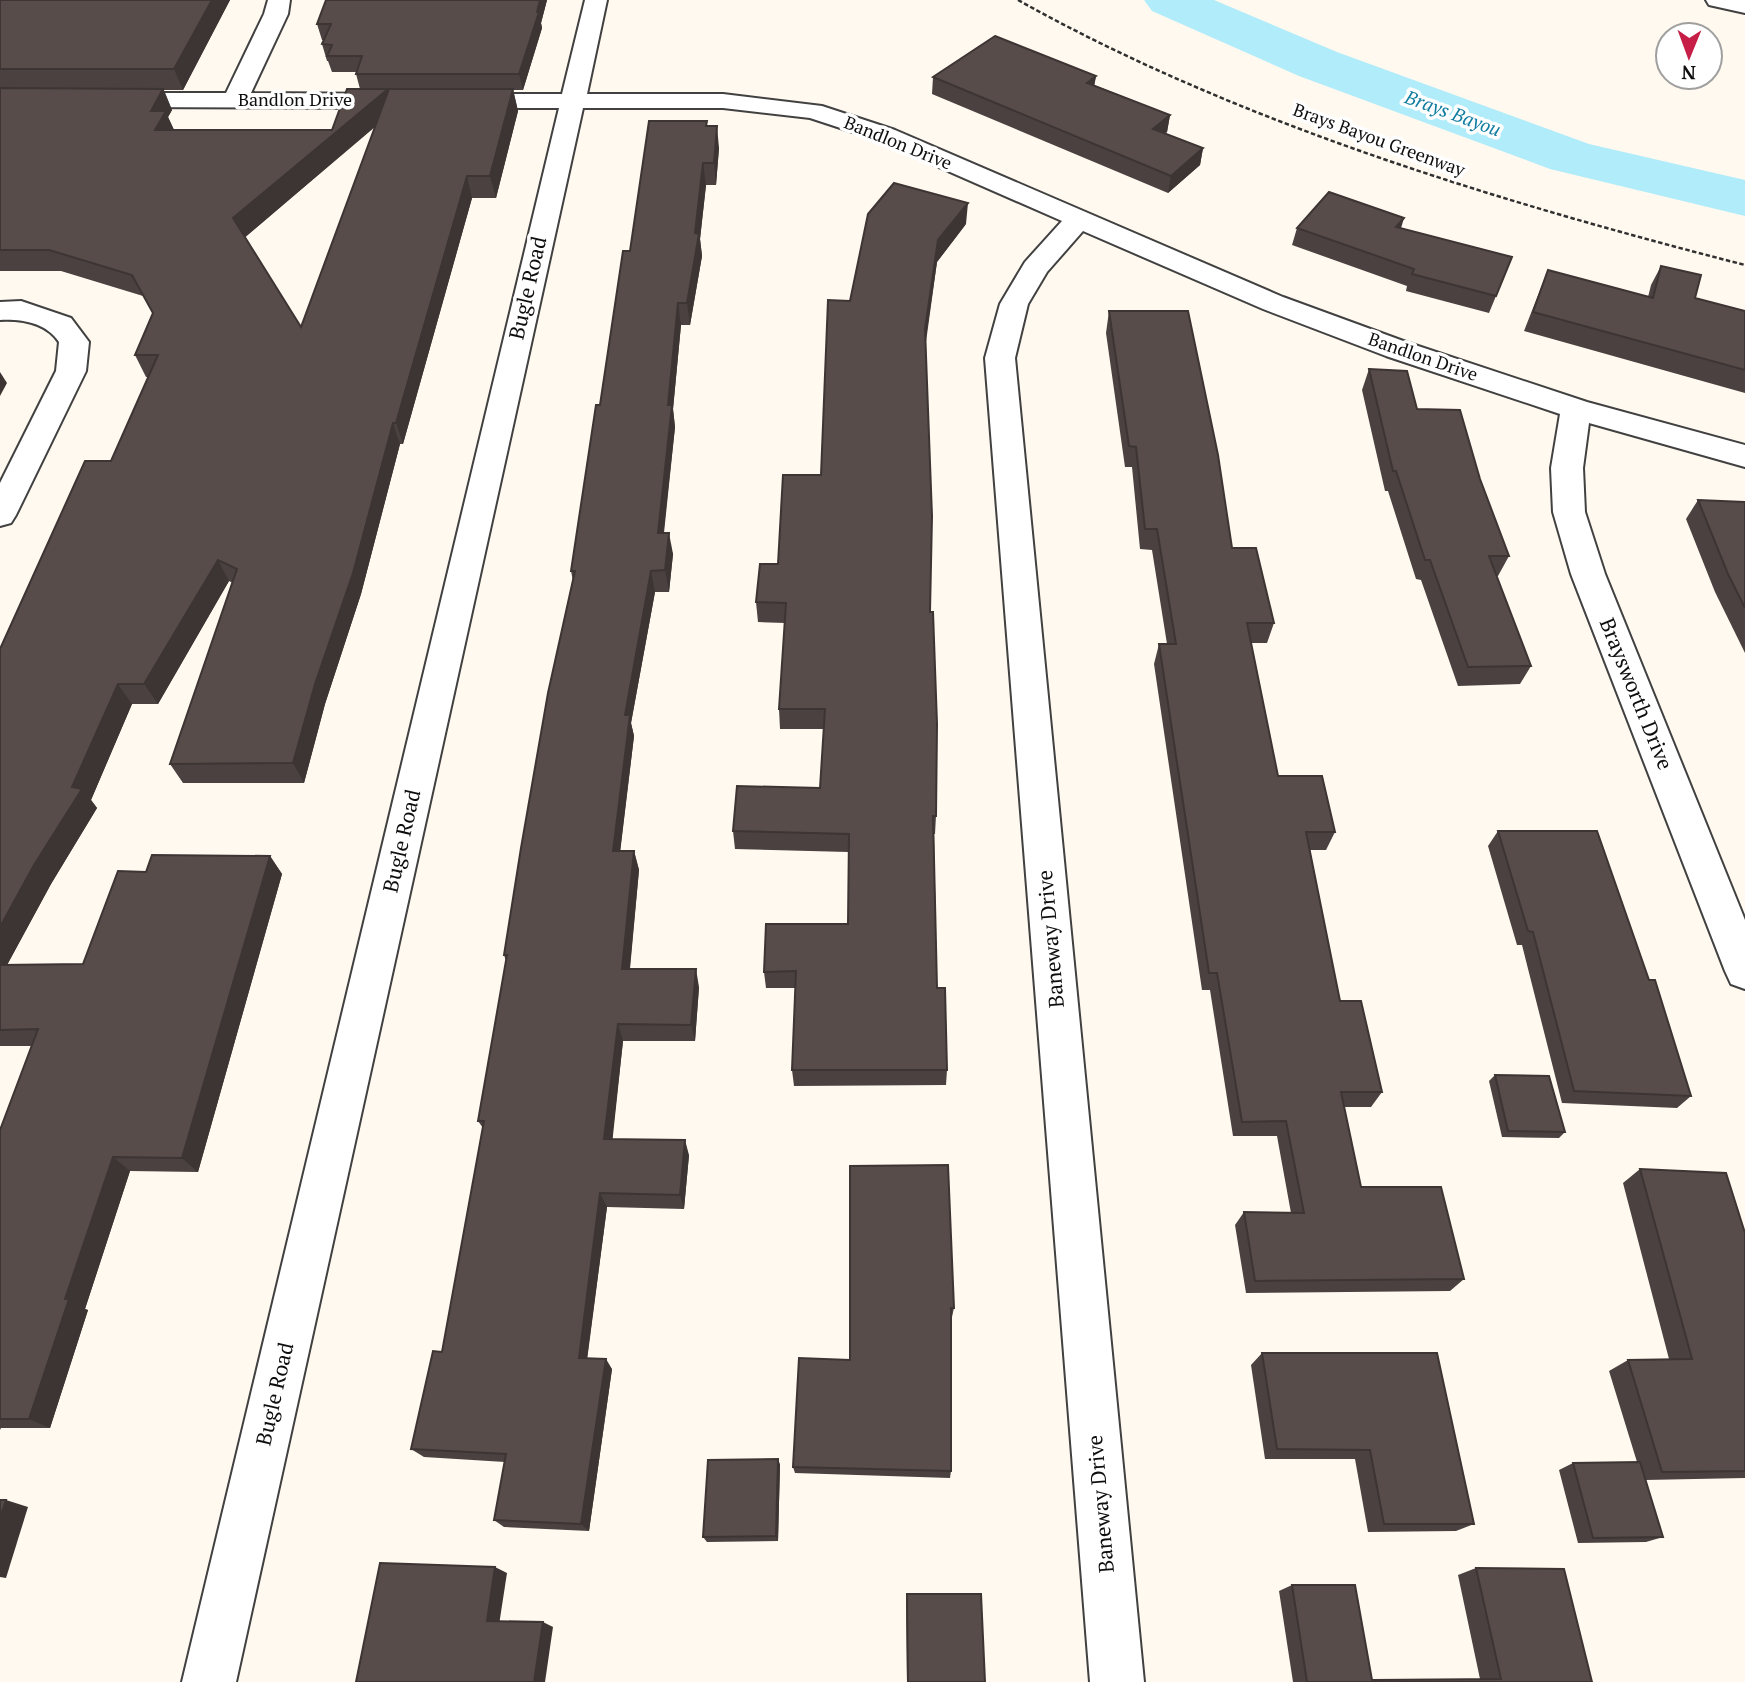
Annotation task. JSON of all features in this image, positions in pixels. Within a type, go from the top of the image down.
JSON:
[{"type":"street","points":[[235,100],[276,14],[279,0]]},
{"type":"street","name":"Bugle Road","points":[[209,1682],[570,102],[596,0]]},
{"type":"street","points":[[1717,0],[1745,6]]},
{"type":"street","name":"Bandlon Drive","points":[[83,100],[417,101]]},
{"type":"street","name":"Bandlon Drive","points":[[444,101],[723,102],[813,111],[886,135],[1273,303],[1396,349],[1576,409],[1745,456]]},
{"type":"street","name":"Baneway Drive","points":[[1079,219],[1035,268],[1014,304],[1000,358],[1117,1682]]},
{"type":"street","points":[[0,311],[21,310],[61,324],[74,342],[71,370],[0,515]]},
{"type":"street","name":"Braysworth Drive","points":[[1576,409],[1567,479],[1569,512],[1584,562],[1745,971]]},
{"type":"path","name":"Brays Bayou Greenway","points":[[1018,0],[1077,31],[1185,81],[1380,156],[1528,206],[1745,265]]},
{"type":"building","points":[[0,0],[212,0],[174,69],[0,69]]},
{"type":"building","points":[[326,0],[540,0],[539,12],[519,74],[356,74],[362,56],[327,56],[332,45],[322,44],[331,24],[317,24]]},
{"type":"building","points":[[995,36],[1096,76],[1087,83],[1170,115],[1153,129],[1203,148],[1171,176],[933,77]]},
{"type":"building","points":[[0,88],[163,89],[151,111],[166,111],[155,130],[332,130],[347,89],[388,89],[233,218],[301,327],[389,89],[513,89],[490,176],[467,176],[396,423],[393,423],[353,573],[315,684],[293,763],[170,764],[237,569],[218,560],[144,684],[118,684],[72,787],[82,789],[34,865],[0,927],[0,649],[85,461],[111,461],[158,355],[135,355],[153,313],[132,275],[49,250],[0,250]]},
{"type":"building","points":[[649,121],[707,121],[706,126],[717,126],[714,163],[703,163],[695,233],[699,234],[687,303],[678,303],[668,405],[672,405],[658,533],[669,533],[665,570],[651,571],[625,715],[630,715],[613,851],[634,851],[622,969],[696,969],[691,1025],[618,1024],[604,1139],[685,1140],[680,1195],[600,1193],[579,1358],[606,1359],[581,1524],[494,1520],[506,1454],[411,1449],[433,1351],[442,1352],[484,1121],[478,1121],[507,955],[504,955],[521,848],[548,693],[575,571],[571,571],[596,405],[600,405],[623,251],[630,251]]},
{"type":"building","points":[[894,183],[968,203],[938,240],[925,329],[932,516],[930,612],[933,612],[937,724],[936,816],[933,816],[937,988],[945,988],[947,1070],[792,1070],[796,971],[764,972],[766,924],[848,924],[849,834],[733,831],[737,786],[820,788],[825,709],[779,709],[786,603],[756,602],[760,564],[778,564],[783,475],[821,475],[828,300],[850,301],[868,214]]},
{"type":"building","points":[[1329,192],[1404,218],[1396,227],[1512,257],[1496,296],[1412,274],[1414,269],[1297,228]]},
{"type":"building","points":[[1661,266],[1701,275],[1695,298],[1745,311],[1745,370],[1533,312],[1548,270],[1653,298]]},
{"type":"building","points":[[1109,311],[1188,311],[1218,455],[1232,548],[1256,548],[1274,623],[1247,623],[1278,776],[1322,776],[1335,832],[1306,832],[1340,1001],[1361,1001],[1382,1092],[1341,1092],[1361,1187],[1441,1187],[1464,1279],[1255,1281],[1244,1212],[1304,1213],[1286,1121],[1242,1122],[1217,973],[1209,973],[1159,644],[1176,644],[1157,529],[1145,529],[1136,447],[1129,446]]},
{"type":"building","points":[[1369,369],[1407,371],[1417,409],[1460,410],[1480,479],[1509,556],[1489,556],[1531,666],[1468,667],[1430,560],[1425,560],[1396,471],[1393,471]]},
{"type":"building","points":[[1698,500],[1745,502],[1745,608],[1728,574]]},
{"type":"building","points":[[1498,831],[1597,831],[1649,980],[1655,980],[1691,1096],[1574,1091],[1533,932],[1528,931]]},
{"type":"building","points":[[152,855],[270,856],[182,1158],[113,1157],[65,1299],[69,1299],[29,1419],[0,1419],[0,1130],[38,1029],[0,1030],[0,965],[83,964],[118,871],[146,872]]},
{"type":"building","points":[[1495,1075],[1549,1076],[1565,1132],[1508,1131]]},
{"type":"building","points":[[948,1165],[954,1308],[951,1308],[951,1471],[793,1467],[799,1358],[850,1360],[850,1166]]},
{"type":"building","points":[[1640,1169],[1726,1173],[1745,1233],[1745,1471],[1662,1472],[1628,1360],[1692,1359]]},
{"type":"building","points":[[1262,1353],[1437,1353],[1474,1524],[1384,1524],[1370,1450],[1277,1449]]},
{"type":"building","points":[[778,1459],[776,1536],[703,1537],[708,1460]]},
{"type":"building","points":[[1640,1462],[1663,1537],[1593,1538],[1573,1463]]},
{"type":"building","points":[[0,1500],[6,1500],[0,1518]]},
{"type":"building","points":[[380,1563],[495,1567],[487,1621],[543,1622],[534,1682],[356,1682]]},
{"type":"building","points":[[1476,1568],[1564,1569],[1592,1682],[1307,1682],[1292,1585],[1355,1585],[1372,1680],[1501,1679]]},
{"type":"building","points":[[907,1594],[981,1594],[985,1682],[908,1682]]},
{"type":"waterway","name":"Brays Bayou","points":[[1170,0],[1318,64],[1571,157],[1745,198]]}]
